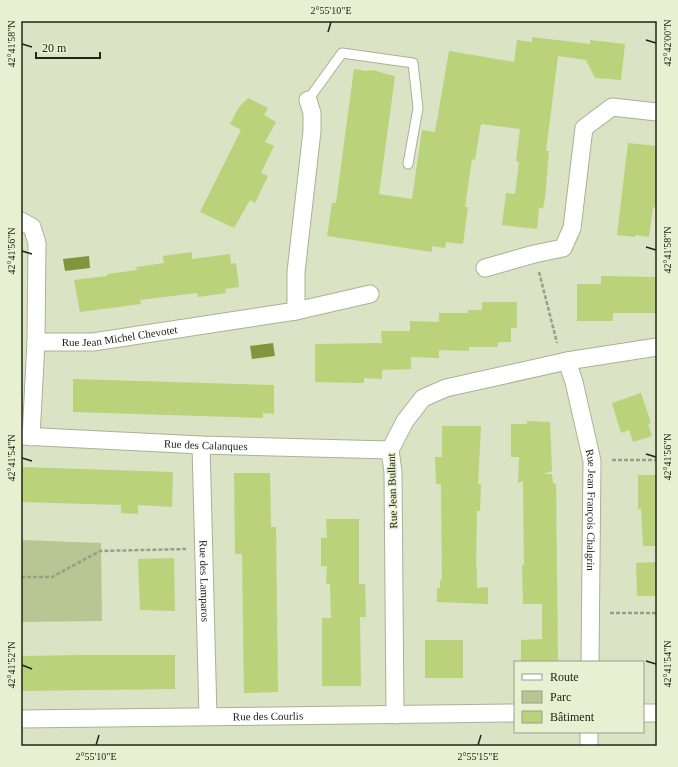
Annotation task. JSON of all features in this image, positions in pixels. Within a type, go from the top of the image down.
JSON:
[{"type":"street","points":[[296,311],[296,272],[312,131],[312,114],[308,100]]},
{"type":"street","points":[[485,268],[536,262],[563,248],[572,228],[584,128],[612,107],[657,112]]},
{"type":"street","points":[[21,221],[32,226],[37,243],[36,342],[26,436]]},
{"type":"street","name":"Rue Jean Michel Chevotet","points":[[36,342],[93,342],[296,311],[370,294]]},
{"type":"street","name":"Rue Jean Bullant","points":[[395,715],[393,472],[390,450],[405,421],[423,398],[446,388],[567,361],[657,347]]},
{"type":"street","name":"Rue Jean François Chalgrin","points":[[567,361],[574,382],[592,461],[590,661]]},
{"type":"street","name":"Rue des Calanques","points":[[26,436],[201,445],[390,450]]},
{"type":"street","name":"Rue des Lamparos","points":[[201,445],[208,716]]},
{"type":"street","name":"Rue des Courlis","points":[[21,719],[514,713]]},
{"type":"street","points":[[644,713],[657,713]]},
{"type":"street","points":[[589,733],[589,746]]},
{"type":"lane","points":[[308,100],[342,53],[413,63],[418,108],[408,164]]},
{"type":"path","points":[[536,262],[556,339],[567,361]]},
{"type":"path","points":[[592,461],[657,460]]},
{"type":"path","points":[[21,577],[52,577],[100,551],[203,549]]},
{"type":"path","points":[[591,613],[657,613]]},
{"type":"green space","points":[[21,540],[101,543],[102,621],[21,622]]},
{"type":"shaded area","points":[[89,256],[90,268],[65,271],[63,259]]},
{"type":"shaded area","points":[[273,343],[275,356],[252,359],[250,346]]},
{"type":"building","points":[[532,37],[590,44],[590,40],[625,44],[621,80],[595,78],[586,60],[558,56],[546,151],[549,151],[545,198],[543,208],[539,208],[537,229],[502,225],[506,193],[515,194],[519,162],[516,161],[520,129],[481,124],[475,160],[472,159],[465,207],[468,207],[463,244],[446,242],[445,248],[432,246],[432,252],[327,236],[332,203],[336,203],[354,69],[366,71],[374,70],[395,76],[379,194],[412,199],[422,130],[435,132],[449,51],[514,62],[517,40],[532,42]]},
{"type":"building","points":[[248,98],[268,108],[264,115],[276,122],[265,142],[274,146],[261,173],[268,176],[255,203],[250,200],[234,228],[200,212],[241,130],[230,124],[239,107]]},
{"type":"building","points":[[628,143],[657,146],[657,208],[653,207],[649,237],[617,235]]},
{"type":"building","points":[[192,252],[192,259],[230,254],[231,264],[236,263],[239,287],[225,289],[226,293],[198,297],[197,293],[140,300],[141,304],[80,312],[74,280],[107,276],[107,274],[137,270],[136,267],[164,263],[163,256]]},
{"type":"building","points":[[601,276],[657,277],[657,313],[613,313],[613,321],[577,321],[577,284],[601,284]]},
{"type":"building","points":[[482,302],[517,302],[517,328],[511,328],[511,342],[498,342],[498,347],[469,347],[469,351],[439,350],[439,358],[411,357],[411,369],[382,370],[382,379],[364,378],[364,383],[315,382],[315,344],[382,343],[381,331],[410,331],[410,321],[439,322],[439,313],[468,313],[468,310],[482,310]]},
{"type":"building","points":[[73,379],[274,385],[274,414],[263,413],[263,418],[73,412]]},
{"type":"building","points":[[641,393],[651,423],[648,424],[652,436],[633,442],[629,430],[621,433],[612,403]]},
{"type":"building","points":[[527,421],[550,422],[552,471],[543,474],[552,474],[553,483],[556,484],[558,661],[521,661],[521,640],[542,639],[542,604],[523,604],[523,481],[518,483],[519,457],[511,457],[511,424],[527,424]]},
{"type":"building","points":[[442,426],[481,426],[478,484],[481,484],[480,511],[477,511],[476,569],[477,588],[488,587],[488,604],[437,602],[437,588],[440,588],[440,580],[442,579],[441,484],[436,484],[435,457],[442,457]]},
{"type":"building","points":[[21,467],[173,472],[172,507],[138,505],[138,514],[121,513],[121,505],[21,502]]},
{"type":"building","points":[[234,473],[270,473],[271,527],[276,527],[278,692],[244,693],[242,554],[235,554]]},
{"type":"building","points":[[638,475],[657,475],[657,546],[643,546],[641,509],[638,509]]},
{"type":"building","points":[[326,519],[359,519],[359,584],[365,584],[366,617],[360,617],[361,686],[322,686],[322,618],[331,618],[330,584],[326,584],[327,566],[321,566],[321,538],[327,538]]},
{"type":"building","points":[[174,558],[175,611],[140,610],[138,559]]},
{"type":"building","points":[[657,562],[657,596],[637,596],[636,563]]},
{"type":"building","points":[[425,640],[463,640],[463,678],[425,678]]},
{"type":"building","points":[[175,655],[175,689],[21,691],[21,656]]}]
